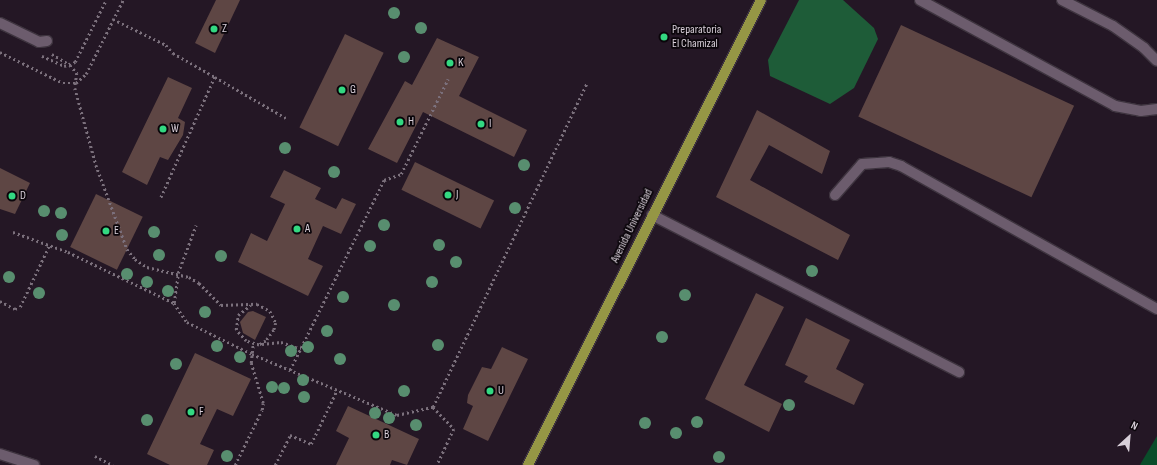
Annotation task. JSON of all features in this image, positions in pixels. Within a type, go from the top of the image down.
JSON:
[{"type":"main road","name":"Avenida Universidad","points":[[528,465],[761,0]]},
{"type":"lane","points":[[920,0],[1115,106],[1141,111],[1157,109]]},
{"type":"lane","points":[[1062,0],[1113,26],[1144,48],[1157,61]]},
{"type":"lane","points":[[0,23],[39,42],[47,41]]},
{"type":"lane","points":[[836,195],[862,164],[889,162],[901,166],[1157,310]]},
{"type":"lane","points":[[652,215],[959,372]]},
{"type":"lane","points":[[0,454],[34,465]]},
{"type":"path","points":[[0,52],[63,83],[76,83],[86,74],[123,0]]},
{"type":"path","points":[[113,19],[166,45],[173,53],[286,118]]},
{"type":"path","points":[[47,41],[49,52],[75,70],[78,78],[76,83],[96,165],[127,248],[135,259],[147,267],[178,272],[199,283],[221,305],[257,304],[270,311],[276,323],[271,337],[259,345]]},
{"type":"path","points":[[161,198],[215,77]]},
{"type":"path","points":[[290,370],[384,180],[401,174],[448,79]]},
{"type":"path","points":[[433,407],[587,83]]},
{"type":"path","points":[[174,303],[178,272],[196,225]]},
{"type":"path","points":[[14,232],[49,246],[174,303],[186,322],[252,354],[337,390],[397,415],[433,407]]},
{"type":"path","points":[[0,302],[15,309],[20,307],[49,246]]},
{"type":"path","points":[[251,305],[242,309],[235,322],[240,338],[259,345],[281,342],[301,350]]},
{"type":"path","points":[[235,465],[262,410],[263,403],[250,362],[253,344]]},
{"type":"path","points":[[275,465],[290,435],[311,444],[337,390]]},
{"type":"path","points":[[433,407],[454,429],[437,465]]},
{"type":"path","points":[[95,456],[112,465]]},
{"type":"green space","points":[[799,0],[843,0],[874,28],[878,39],[854,88],[830,104],[770,76],[768,60]]},
{"type":"green space","points":[[1157,436],[1157,465],[1140,465],[1141,463]]},
{"type":"building","name":"Z","points":[[216,0],[240,0],[215,53],[195,43]]},
{"type":"building","points":[[901,25],[1074,106],[1031,197],[858,117]]},
{"type":"building","name":"G","points":[[345,34],[384,53],[338,146],[299,127]]},
{"type":"building","points":[[437,38],[479,57],[459,96],[527,130],[514,157],[423,112],[397,163],[368,149],[405,81],[412,85]]},
{"type":"building","name":"W","points":[[168,77],[192,88],[178,118],[185,122],[183,135],[168,160],[160,157],[147,185],[122,172]]},
{"type":"building","points":[[757,110],[830,151],[822,174],[769,145],[750,180],[850,235],[838,260],[716,197]]},
{"type":"building","name":"J","points":[[415,162],[494,201],[481,228],[401,190]]},
{"type":"building","name":"D","points":[[0,168],[30,183],[15,214],[0,209]]},
{"type":"building","name":"A","points":[[284,170],[321,188],[315,199],[336,209],[342,198],[356,204],[341,234],[323,226],[308,259],[323,266],[308,296],[238,262],[251,233],[267,241],[285,204],[270,197]]},
{"type":"building","name":"E","points":[[96,194],[143,217],[117,270],[70,247]]},
{"type":"building","points":[[756,293],[784,307],[744,385],[782,404],[769,432],[705,399]]},
{"type":"building","points":[[253,311],[266,317],[255,340],[243,333],[240,322],[248,312]]},
{"type":"building","points":[[806,318],[850,340],[836,369],[864,384],[854,405],[804,382],[808,376],[785,365]]},
{"type":"building","name":"U","points":[[502,347],[528,359],[488,441],[463,429],[473,406],[467,403],[468,395],[482,367],[491,369]]},
{"type":"building","name":"F","points":[[195,353],[251,379],[233,416],[217,409],[200,444],[214,450],[207,465],[170,465],[147,454]]},
{"type":"building","name":"B","points":[[348,406],[419,439],[407,465],[392,460],[390,465],[336,465],[349,438],[336,431]]},
{"type":"place","name":"Z","points":[[214,29]]},
{"type":"place","name":"Preparatoria El Chamizal","points":[[664,37]]},
{"type":"place","name":"K","points":[[450,63]]},
{"type":"place","name":"G","points":[[342,90]]},
{"type":"place","name":"H","points":[[400,122]]},
{"type":"place","name":"I","points":[[481,124]]},
{"type":"place","name":"W","points":[[163,129]]},
{"type":"place","name":"J","points":[[448,195]]},
{"type":"place","name":"D","points":[[12,196]]},
{"type":"place","name":"A","points":[[297,229]]},
{"type":"place","name":"E","points":[[106,231]]},
{"type":"place","name":"U","points":[[490,391]]},
{"type":"place","name":"F","points":[[191,412]]},
{"type":"place","name":"B","points":[[376,435]]}]
